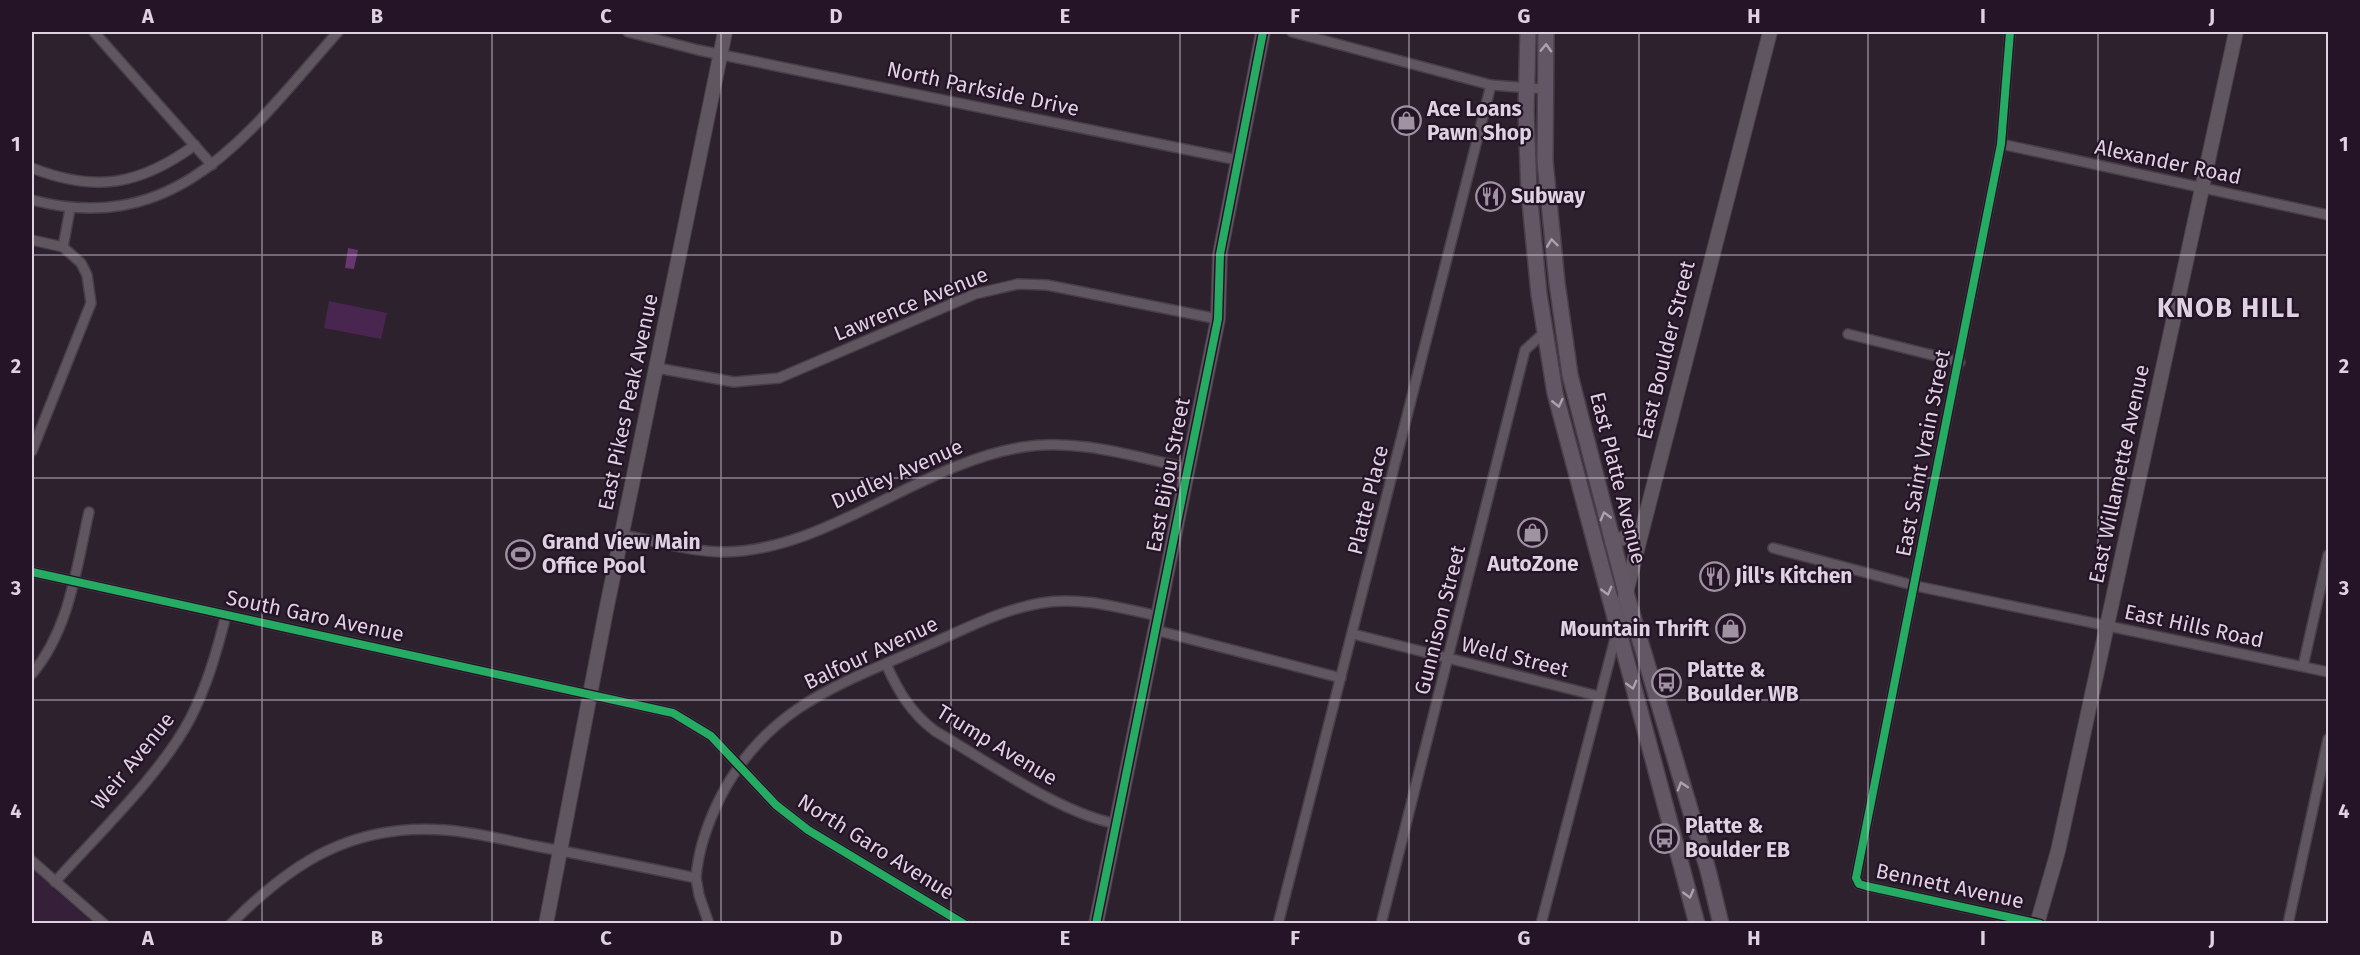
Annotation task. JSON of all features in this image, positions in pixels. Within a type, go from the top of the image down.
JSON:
[{"type":"main road","name":"East Platte Avenue","points":[[1528,32],[1526,88],[1532,236],[1545,332],[1566,440],[1697,924]]},
{"type":"main road","name":"East Platte Avenue","points":[[1546,32],[1545,161],[1558,291],[1570,375],[1612,542],[1708,870],[1720,924]]},
{"type":"main road","points":[[1532,236],[1542,259],[1546,286],[1558,291]]},
{"type":"main road","points":[[1545,332],[1557,346],[1560,366],[1570,375]]},
{"type":"street","points":[[94,32],[212,165]]},
{"type":"street","points":[[32,201],[70,209],[100,210],[144,201],[171,192],[212,165],[274,103],[338,32]]},
{"type":"street","name":"North Parkside Drive","points":[[628,32],[721,54],[1238,160]]},
{"type":"street","name":"East Pikes Peak Avenue","points":[[546,924],[622,535],[725,32]]},
{"type":"street","name":"East Bijou Street","points":[[1096,924],[1218,319],[1219,260],[1263,32]]},
{"type":"street","points":[[1292,32],[1491,85],[1544,89]]},
{"type":"street","name":"East Boulder Street","points":[[1541,924],[1770,32]]},
{"type":"street","name":"East Saint Vrain Street","points":[[1856,878],[1916,586],[2001,144],[2010,32]]},
{"type":"street","name":"East Willamette Avenue","points":[[2038,923],[2058,851],[2236,32]]},
{"type":"street","name":"Platte Place","points":[[1278,924],[1491,85]]},
{"type":"street","name":"Alexander Road","points":[[2001,144],[2328,215]]},
{"type":"street","points":[[32,168],[73,182],[118,182],[160,168],[195,145]]},
{"type":"street","points":[[63,247],[70,209]]},
{"type":"street","points":[[32,240],[63,247],[81,263],[87,275],[91,303],[35,430],[32,451]]},
{"type":"street","name":"Lawrence Avenue","points":[[657,368],[734,382],[779,378],[975,294],[1018,284],[1047,285],[1218,319]]},
{"type":"street","name":"Gunnison Street","points":[[1381,924],[1525,350],[1545,332]]},
{"type":"street","points":[[1848,333],[1960,362]]},
{"type":"street","name":"Dudley Avenue","points":[[622,535],[710,551],[742,551],[779,544],[972,460],[1006,449],[1033,445],[1082,446],[1188,468]]},
{"type":"street","points":[[32,674],[45,657],[60,629],[74,581],[89,512]]},
{"type":"street","points":[[1612,542],[1641,532]]},
{"type":"street","name":"East Hills Road","points":[[1773,548],[1916,586],[2328,672]]},
{"type":"street","points":[[2303,666],[2328,555]]},
{"type":"street","name":"South Garo Avenue","points":[[32,572],[591,693]]},
{"type":"street","name":"Balfour Avenue","points":[[696,878],[705,833],[739,765],[759,740],[789,713],[821,693],[1006,612],[1041,603],[1087,603],[1158,616]]},
{"type":"street","name":"Weir Avenue","points":[[55,882],[157,767],[180,736],[209,676],[226,615]]},
{"type":"street","points":[[1155,630],[1341,678]]},
{"type":"street","name":"Weld Street","points":[[1353,634],[1598,696]]},
{"type":"street","name":"Trump Avenue","points":[[886,664],[903,699],[922,721],[1070,809],[1097,820],[1117,824]]},
{"type":"street","name":"North Garo Avenue","points":[[591,693],[658,707],[686,718],[711,736],[776,805],[807,830],[964,924]]},
{"type":"street","points":[[2288,924],[2328,739]]},
{"type":"street","points":[[231,924],[270,886],[304,861],[342,844],[376,834],[444,830],[560,850],[696,878],[709,924]]},
{"type":"street","points":[[32,861],[104,924]]},
{"type":"street","name":"Bennett Avenue","points":[[1856,878],[1859,884],[1866,886],[2038,923]]},
{"type":"shaded area","points":[[348,248],[358,250],[354,269],[345,268]]},
{"type":"shaded area","points":[[329,301],[387,313],[381,339],[324,328]]},
{"type":"shaded area","name":"Grand View Main Office Pool","points":[[524,545],[528,548],[524,562],[520,563],[516,558],[518,551]]},
{"type":"shaded area","points":[[32,870],[92,923],[32,923]]},
{"type":"cycle path","points":[[1096,924],[1218,319],[1220,254],[1263,32]]},
{"type":"cycle path","points":[[2010,32],[2001,144],[1856,878],[1859,884],[1866,886],[2040,924]]},
{"type":"cycle path","points":[[32,572],[673,713],[711,736],[776,805],[808,830],[964,924]]},
{"type":"place","name":"Ace Loans Pawn Shop","points":[[1406,121]]},
{"type":"place","name":"Subway","points":[[1490,196]]},
{"type":"place","name":"AutoZone","points":[[1533,533]]},
{"type":"place","name":"Grand View Main Office Pool","points":[[521,554]]},
{"type":"place","name":"Jill's Kitchen","points":[[1714,576]]},
{"type":"place","name":"Mountain Thrift","points":[[1730,629]]},
{"type":"place","name":"Platte & Boulder WB","points":[[1666,682]]},
{"type":"place","name":"Platte & Boulder EB","points":[[1664,838]]},
{"type":"district","name":"KNOB HILL","points":[[2229,308]]}]
